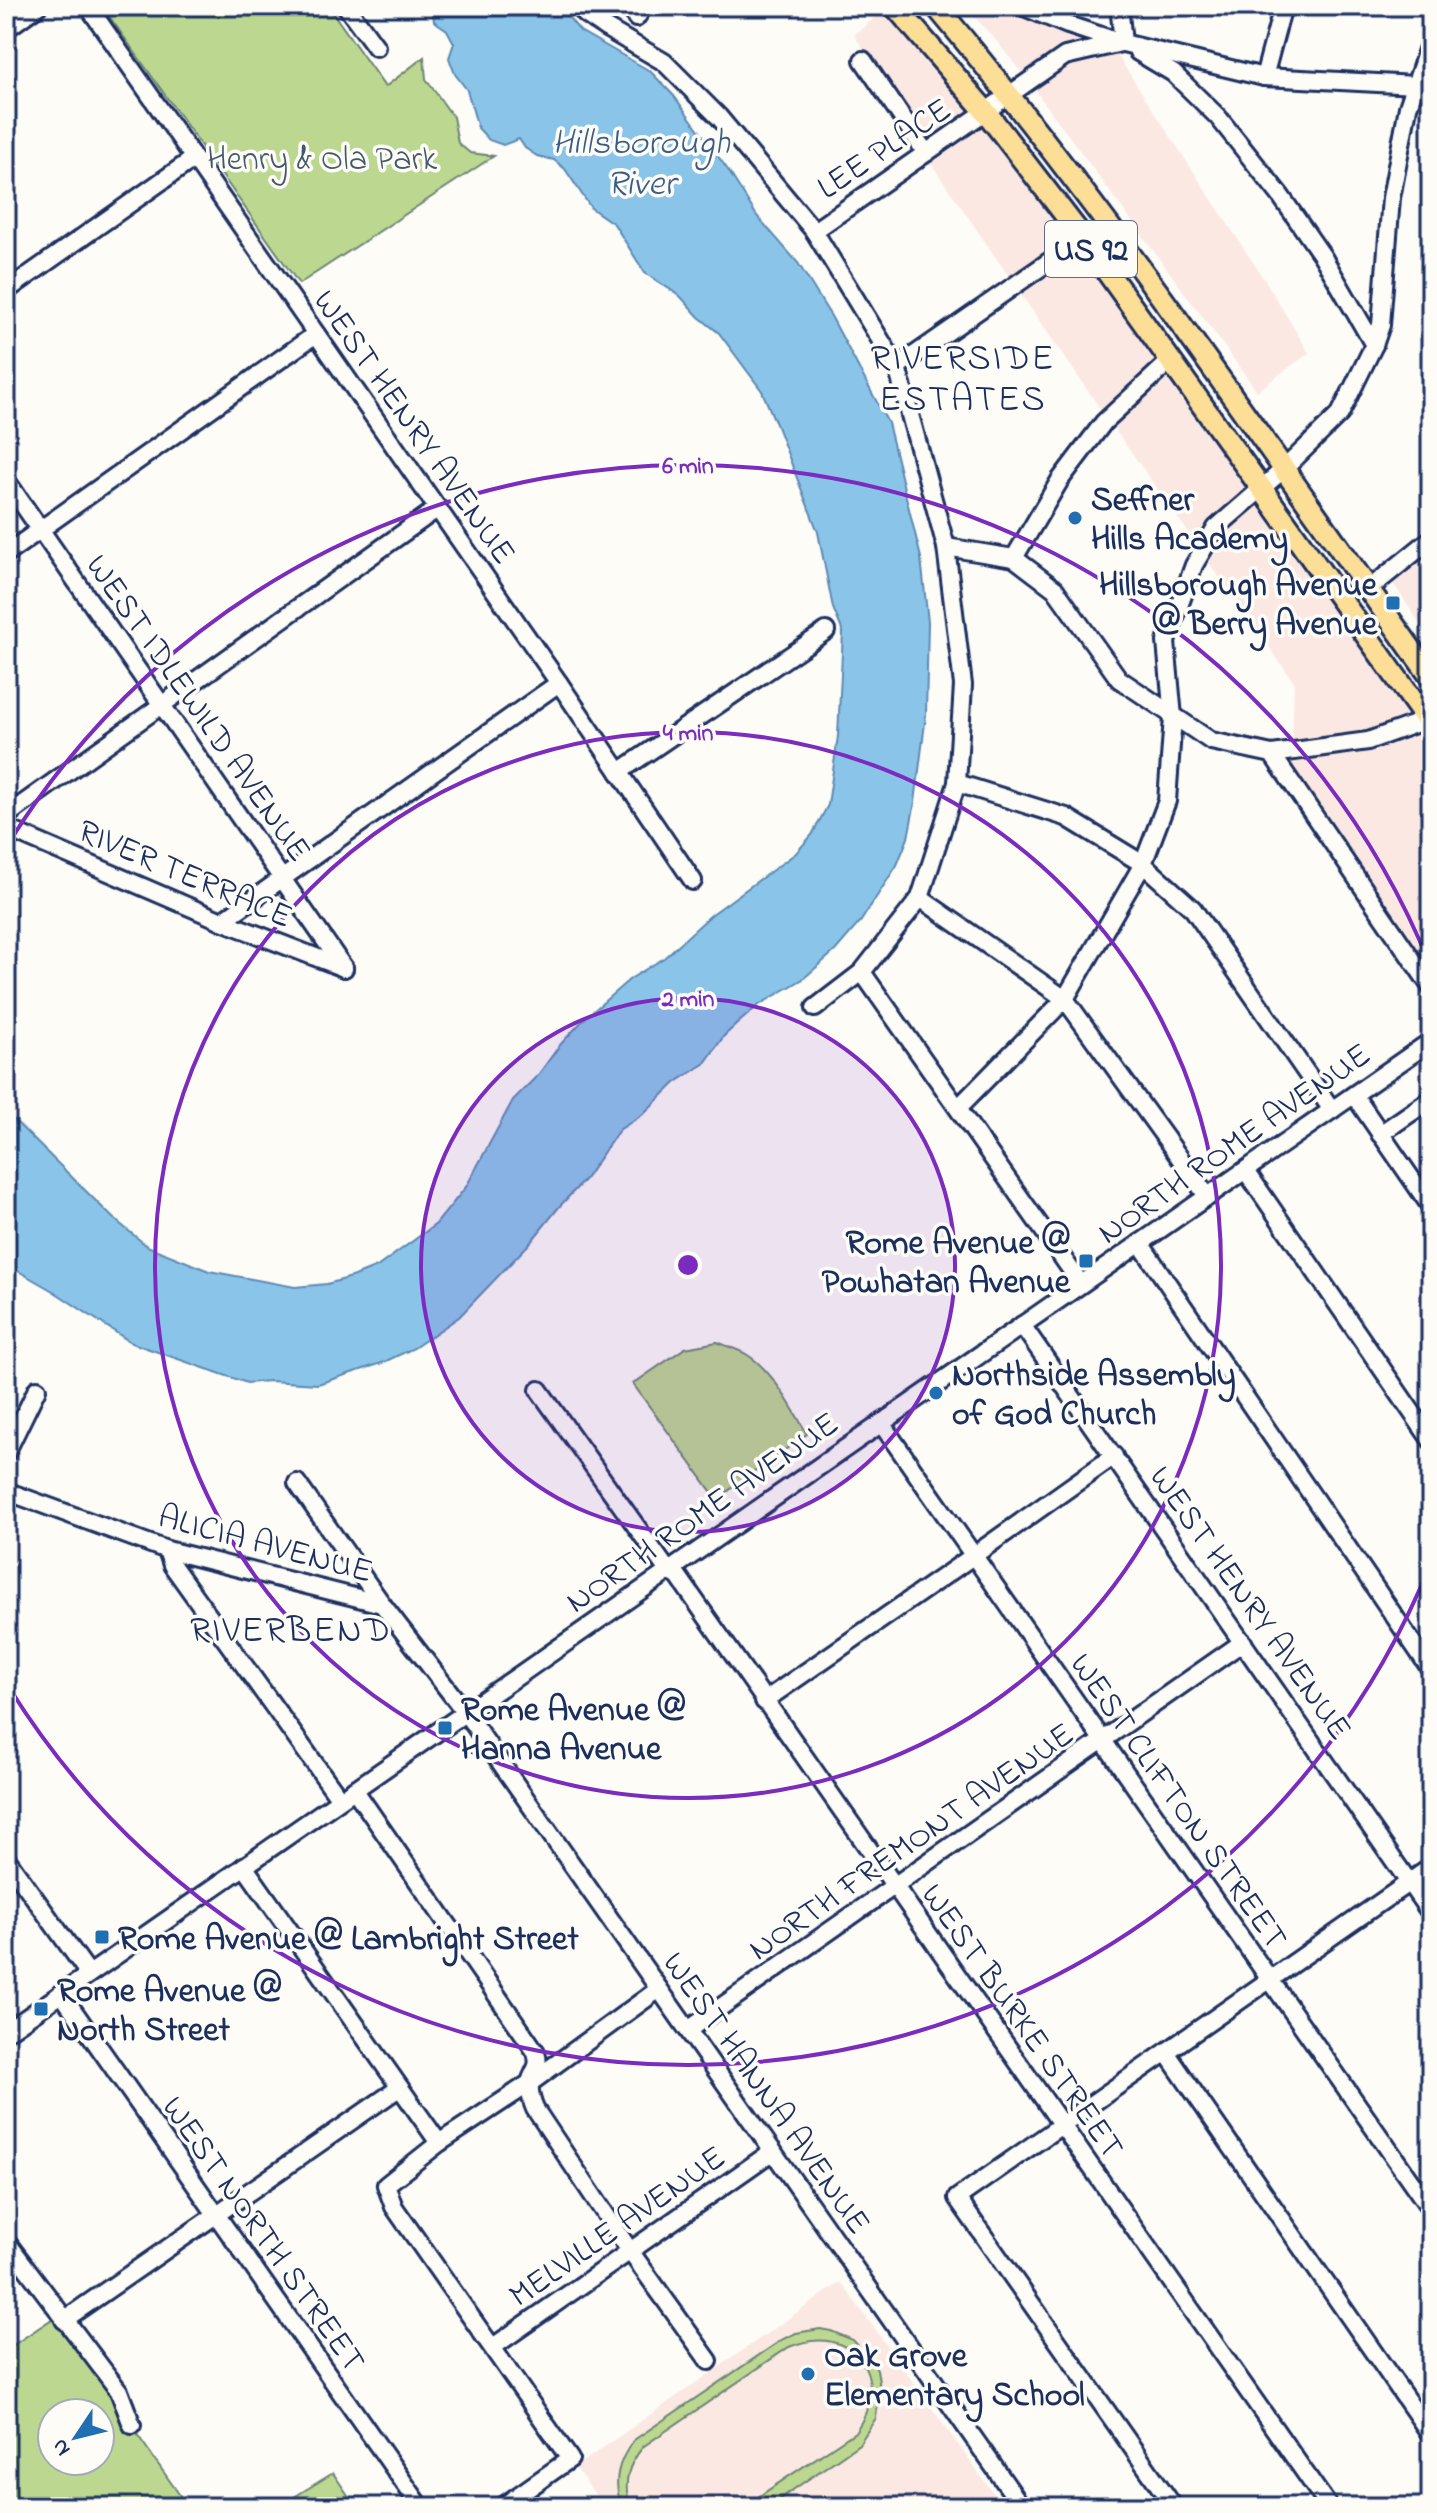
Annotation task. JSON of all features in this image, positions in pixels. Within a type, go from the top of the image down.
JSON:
[{"type":"main road","name":"US 92","points":[[895,6],[986,112],[1083,238],[1347,609],[1430,717]]},
{"type":"main road","name":"US 92","points":[[936,6],[1010,95],[1110,225],[1431,677]]},
{"type":"street","points":[[6,29],[38,6]]},
{"type":"street","name":"WEST HENRY AVENUE","points":[[88,6],[693,881]]},
{"type":"street","points":[[346,6],[376,47]]},
{"type":"street","points":[[579,6],[585,14],[606,28],[664,62],[719,117],[814,231],[897,367],[946,547],[963,685],[957,783],[920,898],[862,972],[815,1008]]},
{"type":"street","points":[[1022,6],[1123,43],[1264,77],[1424,84]]},
{"type":"street","points":[[1123,6],[1120,14],[1123,43]]},
{"type":"street","points":[[1264,77],[1283,6]]},
{"type":"street","points":[[958,1108],[1065,999],[1143,864],[1167,801],[1173,717],[1166,642],[1194,565],[1216,528],[1284,469],[1340,414],[1374,345],[1381,325],[1391,198],[1408,107],[1424,84],[1431,38]]},
{"type":"street","points":[[1123,43],[1173,73],[1218,117],[1280,195],[1323,257],[1374,345]]},
{"type":"street","name":"LEE PLACE","points":[[814,231],[1065,56],[1123,43]]},
{"type":"street","points":[[863,60],[926,153]]},
{"type":"street","points":[[6,291],[193,159]]},
{"type":"street","points":[[897,367],[1083,238]]},
{"type":"street","points":[[6,554],[316,334]]},
{"type":"street","points":[[1014,558],[1060,480],[1104,422],[1171,360]]},
{"type":"street","name":"WEST IDLEWILD AVENUE","points":[[6,480],[344,968]]},
{"type":"street","points":[[6,816],[438,508]]},
{"type":"street","points":[[1369,589],[1404,564],[1431,539]]},
{"type":"street","points":[[946,547],[1014,558],[1055,589],[1119,679],[1211,741],[1272,754],[1368,741],[1430,717]]},
{"type":"street","points":[[619,772],[826,631]]},
{"type":"street","points":[[222,921],[559,683]]},
{"type":"street","points":[[1272,754],[1431,987]]},
{"type":"street","points":[[957,783],[1066,817],[1143,864],[1193,909],[1332,1110]]},
{"type":"street","name":"RIVER TERRACE","points":[[6,828],[222,921],[344,968]]},
{"type":"street","points":[[920,898],[1065,999],[1208,1197]]},
{"type":"street","points":[[862,972],[1081,1284]]},
{"type":"street","name":"NORTH ROME AVENUE","points":[[6,2032],[1332,1110],[1429,1048]]},
{"type":"street","points":[[1354,1095],[1431,1207]]},
{"type":"street","points":[[1380,1134],[1431,1099]]},
{"type":"street","points":[[1246,1171],[1431,1440]]},
{"type":"street","points":[[1140,1243],[1431,1670]]},
{"type":"street","name":"WEST HENRY AVENUE","points":[[1022,1325],[1431,1914]]},
{"type":"street","points":[[6,1453],[37,1389]]},
{"type":"street","name":"WEST BURKE STREET","points":[[539,1390],[668,1571],[678,1576],[1329,2507]]},
{"type":"street","name":"WEST CLIFTON STREET","points":[[881,1423],[1431,2210]]},
{"type":"street","points":[[764,1701],[1114,1456]]},
{"type":"street","points":[[297,1483],[382,1604]]},
{"type":"street","name":"ALICIA AVENUE","points":[[6,1491],[167,1550],[382,1604],[465,1712]]},
{"type":"street","points":[[167,1550],[172,1565],[347,1794],[536,2052],[539,2063],[530,2083],[535,2109],[630,2251],[709,2361]]},
{"type":"street","name":"NORTH FREMONT AVENUE","points":[[688,2030],[1243,1642]]},
{"type":"street","name":"WEST HANNA AVENUE","points":[[465,1712],[1022,2507]]},
{"type":"street","points":[[6,1858],[89,1974]]},
{"type":"street","points":[[244,1866],[439,2143]]},
{"type":"street","points":[[1174,2507],[957,2198],[1431,1867]]},
{"type":"street","points":[[502,2507],[570,2459],[394,2207],[386,2185],[439,2143],[530,2083],[659,1989]]},
{"type":"street","name":"WEST NORTH STREET","points":[[61,1993],[421,2507]]},
{"type":"street","points":[[1166,2052],[1431,2435]]},
{"type":"street","points":[[64,2320],[399,2088]]},
{"type":"street","name":"MELVILLE AVENUE","points":[[493,2347],[773,2151]]},
{"type":"street","points":[[6,2241],[119,2391],[132,2425]]},
{"type":"shaded area","points":[[964,6],[1006,6],[1093,43],[1025,77]]},
{"type":"shaded area","points":[[886,8],[974,113],[928,145],[854,35]]},
{"type":"shaded area","points":[[1115,52],[1309,353],[1257,391],[1032,86],[1067,61]]},
{"type":"shaded area","points":[[982,122],[1073,239],[1012,281],[928,159]]},
{"type":"shaded area","points":[[1080,248],[1161,362],[1104,414],[1018,290]]},
{"type":"shaded area","points":[[1168,371],[1251,488],[1198,546],[1111,424]]},
{"type":"shaded area","points":[[1258,497],[1415,718],[1367,735],[1292,745],[1294,682],[1205,557],[1221,531]]},
{"type":"shaded area","points":[[1417,560],[1431,578],[1431,641],[1391,580]]},
{"type":"shaded area","points":[[1422,727],[1431,740],[1431,975],[1292,771],[1292,757]]},
{"type":"shaded area","name":"Oak Grove Elementary School","points":[[841,2282],[1003,2507],[604,2507],[575,2467]]},
{"type":"green space","name":"Henry & Ola Park","points":[[102,6],[328,6],[385,87],[424,57],[426,79],[453,117],[458,143],[470,153],[494,156],[299,284]]},
{"type":"green space","points":[[717,1342],[746,1354],[765,1369],[807,1434],[717,1499],[633,1384],[685,1348]]},
{"type":"green space","points":[[55,2317],[111,2397],[36,2397],[36,2477],[116,2477],[116,2404],[188,2507],[6,2507],[6,2350]]},
{"type":"green space","points":[[820,2329],[853,2340],[877,2369],[880,2389],[876,2418],[859,2444],[768,2507],[743,2507],[855,2432],[866,2412],[870,2392],[868,2375],[860,2360],[848,2348],[831,2342],[812,2341],[789,2347],[644,2446],[628,2475],[630,2507],[622,2507],[617,2489],[618,2472],[634,2440],[783,2339],[796,2333]]},
{"type":"green space","points":[[333,2473],[356,2507],[278,2507]]},
{"type":"water","name":"Hillsborough River","points":[[432,6],[559,6],[580,31],[650,71],[674,96],[757,216],[798,263],[832,318],[888,423],[921,558],[928,622],[926,715],[915,802],[908,838],[897,865],[861,921],[835,951],[803,979],[759,1005],[724,1036],[705,1063],[675,1083],[642,1115],[619,1130],[585,1179],[530,1243],[459,1317],[414,1348],[382,1363],[318,1384],[247,1383],[132,1343],[6,1264],[6,1112],[113,1218],[147,1246],[209,1271],[295,1287],[327,1284],[377,1267],[436,1224],[466,1187],[513,1100],[583,1020],[630,979],[664,958],[711,915],[796,853],[812,835],[828,805],[838,736],[843,632],[833,608],[818,532],[762,391],[719,333],[680,296],[645,273],[614,224],[591,208],[565,169],[554,160],[537,156],[525,148],[519,139],[503,145],[489,140],[478,128],[467,90],[455,74],[449,58],[454,43],[447,30],[434,21]]},
{"type":"place","name":"Seffner Hills Academy","points":[[1075,518]]},
{"type":"place","name":"Hillsborough Avenue @ Berry Avenue","points":[[1393,603]]},
{"type":"place","name":"Rome Avenue @ Powhatan Avenue","points":[[1086,1261]]},
{"type":"place","name":"Northside Assembly of God Church","points":[[936,1393]]},
{"type":"place","name":"Rome Avenue @ Hanna Avenue","points":[[445,1728]]},
{"type":"place","name":"Rome Avenue @ Lambright Street","points":[[102,1937]]},
{"type":"place","name":"Rome Avenue @ North Street","points":[[41,2009]]},
{"type":"place","name":"Oak Grove Elementary School","points":[[808,2374]]},
{"type":"district","name":"RIVERSIDE ESTATES","points":[[963,376]]},
{"type":"district","name":"RIVERBEND","points":[[291,1628]]}]
